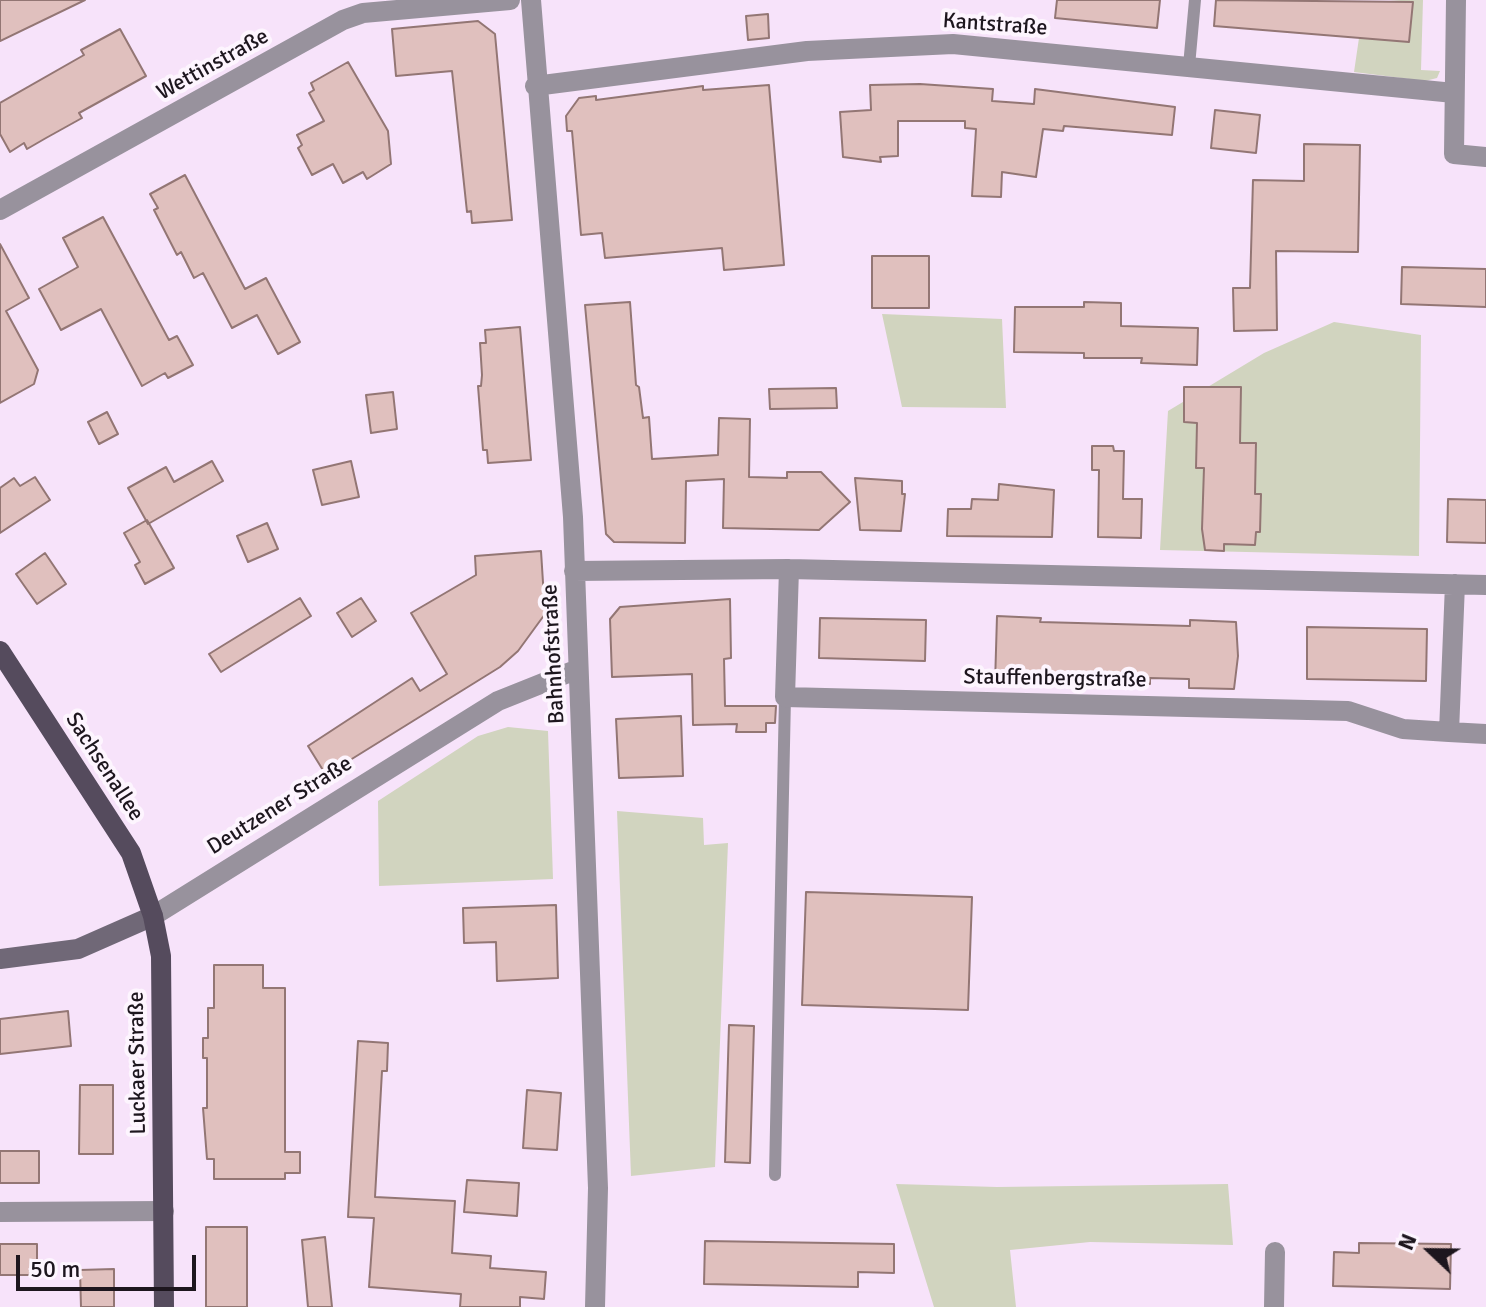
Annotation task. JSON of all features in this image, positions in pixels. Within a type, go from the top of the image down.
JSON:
[{"type":"main road","name":"Sachsenallee","points":[[0,651],[131,853],[153,916]]},
{"type":"main road","name":"Deutzener Straße","points":[[0,959],[78,949],[153,916]]},
{"type":"main road","name":"Luckaer Straße","points":[[153,916],[161,956],[164,1307]]},
{"type":"street","name":"Wettinstraße","points":[[0,210],[262,67],[364,6],[510,0]]},
{"type":"street","name":"Bahnhofstraße","points":[[531,0],[535,86],[573,517],[597,1158],[595,1307]]},
{"type":"street","points":[[1456,0],[1454,154],[1486,157]]},
{"type":"street","name":"Kantstraße","points":[[535,86],[807,51],[890,45],[970,45],[1454,93]]},
{"type":"street","points":[[574,571],[789,569],[1486,585]]},
{"type":"street","points":[[785,697],[789,569]]},
{"type":"street","points":[[1449,732],[1455,584]]},
{"type":"street","name":"Deutzener Straße","points":[[153,916],[498,701],[578,669]]},
{"type":"street","name":"Stauffenbergstraße","points":[[785,697],[1315,709],[1366,715],[1403,729],[1486,734]]},
{"type":"street","points":[[0,1212],[164,1211]]},
{"type":"street","points":[[1274,1307],[1275,1252]]},
{"type":"lane","points":[[1189,66],[1195,0]]},
{"type":"lane","points":[[775,1175],[785,697]]},
{"type":"green space","points":[[1389,0],[1423,0],[1421,70],[1440,71],[1437,78],[1425,81],[1354,72],[1359,38],[1409,42],[1413,2]]},
{"type":"green space","points":[[882,314],[1002,319],[1006,408],[902,407]]},
{"type":"green space","points":[[1334,322],[1421,335],[1419,556],[1160,550],[1168,411],[1264,353]]},
{"type":"green space","points":[[508,727],[548,731],[553,879],[379,886],[378,801],[478,736]]},
{"type":"green space","points":[[617,811],[703,818],[704,845],[728,843],[715,1167],[631,1176]]},
{"type":"green space","points":[[896,1184],[997,1187],[1228,1184],[1233,1245],[1090,1242],[1010,1250],[1016,1307],[934,1307]]},
{"type":"building","points":[[0,0],[85,0],[0,41]]},
{"type":"building","points":[[1057,0],[1160,0],[1157,28],[1055,18]]},
{"type":"building","points":[[1216,0],[1413,2],[1409,42],[1214,26]]},
{"type":"building","points":[[768,14],[769,38],[748,40],[746,16]]},
{"type":"building","points":[[478,21],[495,34],[512,220],[472,223],[471,211],[467,212],[452,71],[396,76],[392,29]]},
{"type":"building","points":[[120,29],[146,76],[79,113],[82,118],[27,149],[24,143],[10,152],[0,134],[0,103],[84,55],[81,50]]},
{"type":"building","points":[[348,62],[388,131],[391,164],[367,179],[363,172],[343,183],[333,164],[312,175],[298,148],[302,145],[297,135],[324,121],[309,93],[314,90],[311,83]]},
{"type":"building","points":[[920,84],[993,89],[992,101],[1034,104],[1035,89],[1175,107],[1172,135],[1064,126],[1063,131],[1043,129],[1036,177],[1002,172],[1001,197],[972,196],[976,129],[965,128],[965,121],[898,121],[898,156],[880,157],[881,162],[843,157],[840,112],[871,110],[870,85]]},
{"type":"building","points":[[769,85],[784,265],[724,270],[722,248],[605,258],[602,233],[581,235],[572,131],[567,131],[566,116],[579,98],[596,96],[596,100],[703,86],[703,90]]},
{"type":"building","points":[[1215,110],[1260,115],[1256,153],[1211,148]]},
{"type":"building","points":[[1304,144],[1360,145],[1358,252],[1276,251],[1277,330],[1234,331],[1233,288],[1250,288],[1253,180],[1304,181]]},
{"type":"building","points":[[185,175],[245,289],[266,278],[300,342],[278,354],[257,315],[232,328],[203,273],[194,278],[181,252],[177,255],[154,210],[158,208],[150,194]]},
{"type":"building","points":[[103,217],[169,340],[177,336],[193,365],[168,378],[165,373],[142,386],[101,309],[61,330],[39,289],[78,267],[63,238]]},
{"type":"building","points":[[0,244],[29,298],[6,311],[38,370],[34,384],[0,403]]},
{"type":"building","points":[[872,256],[929,256],[929,308],[872,308]]},
{"type":"building","points":[[1402,267],[1486,269],[1486,307],[1401,304]]},
{"type":"building","points":[[630,302],[636,385],[639,387],[643,418],[649,417],[652,459],[718,455],[719,418],[750,419],[749,477],[787,478],[787,472],[821,472],[850,502],[819,530],[723,528],[724,479],[686,481],[685,543],[614,542],[606,534],[585,305]]},
{"type":"building","points":[[1084,302],[1121,303],[1121,326],[1198,328],[1197,365],[1141,363],[1142,358],[1084,358],[1084,353],[1014,352],[1015,307],[1084,307]]},
{"type":"building","points":[[520,327],[531,460],[488,463],[487,450],[483,450],[478,386],[481,386],[482,375],[480,343],[486,343],[485,330]]},
{"type":"building","points":[[1184,387],[1241,387],[1240,443],[1256,443],[1255,494],[1261,494],[1260,532],[1256,532],[1255,545],[1224,544],[1224,551],[1205,550],[1202,529],[1204,468],[1196,468],[1197,423],[1184,422]]},
{"type":"building","points":[[836,388],[837,408],[770,409],[769,389]]},
{"type":"building","points":[[393,392],[397,429],[371,433],[366,395]]},
{"type":"building","points":[[107,412],[118,434],[99,444],[88,422]]},
{"type":"building","points":[[1092,446],[1113,446],[1114,451],[1124,451],[1123,499],[1142,499],[1141,538],[1098,537],[1099,470],[1092,470]]},
{"type":"building","points":[[212,461],[223,481],[148,524],[128,488],[166,467],[174,482]]},
{"type":"building","points":[[351,461],[359,497],[322,505],[313,470]]},
{"type":"building","points":[[35,477],[50,500],[0,533],[0,488],[14,478],[20,486]]},
{"type":"building","points":[[855,478],[902,481],[902,494],[905,494],[901,531],[860,530]]},
{"type":"building","points":[[999,484],[1054,490],[1052,537],[947,536],[948,509],[971,509],[972,499],[998,500]]},
{"type":"building","points":[[1448,499],[1486,500],[1486,543],[1447,542]]},
{"type":"building","points":[[147,520],[174,568],[145,584],[135,565],[140,562],[124,533]]},
{"type":"building","points":[[267,523],[278,549],[248,562],[237,536]]},
{"type":"building","points":[[541,551],[545,614],[518,651],[500,667],[326,775],[308,746],[412,678],[420,691],[447,674],[411,613],[476,575],[475,556]]},
{"type":"building","points":[[45,553],[66,584],[37,604],[16,574]]},
{"type":"building","points":[[300,598],[311,616],[221,672],[209,654]]},
{"type":"building","points":[[361,598],[376,621],[352,637],[337,613]]},
{"type":"building","points":[[730,599],[731,658],[724,659],[725,706],[776,706],[775,723],[766,723],[766,732],[736,732],[737,724],[693,725],[692,674],[612,677],[610,619],[620,607]]},
{"type":"building","points":[[997,616],[1041,618],[1040,622],[1190,626],[1190,620],[1236,622],[1238,656],[1234,689],[1189,688],[1189,679],[1150,678],[1150,684],[1039,677],[1039,685],[995,684]]},
{"type":"building","points":[[820,618],[926,620],[925,661],[819,658]]},
{"type":"building","points":[[1307,627],[1427,629],[1426,681],[1307,679]]},
{"type":"building","points":[[681,716],[683,776],[619,778],[616,719]]},
{"type":"building","points":[[806,892],[972,897],[968,1010],[802,1005]]},
{"type":"building","points":[[556,905],[558,978],[497,981],[496,942],[464,943],[463,908]]},
{"type":"building","points":[[214,965],[263,965],[263,988],[285,988],[285,1152],[300,1152],[300,1173],[285,1173],[285,1179],[214,1179],[214,1159],[207,1159],[203,1108],[207,1108],[207,1058],[203,1058],[203,1038],[208,1038],[208,1008],[214,1008]]},
{"type":"building","points":[[68,1011],[71,1046],[0,1054],[0,1019]]},
{"type":"building","points":[[729,1025],[754,1026],[750,1163],[725,1162]]},
{"type":"building","points":[[358,1041],[388,1043],[387,1071],[382,1071],[375,1197],[455,1201],[452,1253],[491,1256],[490,1268],[546,1272],[544,1299],[520,1297],[520,1307],[460,1307],[461,1294],[369,1287],[374,1218],[348,1217]]},
{"type":"building","points":[[80,1085],[113,1085],[113,1154],[79,1154]]},
{"type":"building","points":[[527,1090],[561,1093],[557,1150],[523,1148]]},
{"type":"building","points":[[0,1151],[39,1151],[39,1183],[0,1183]]},
{"type":"building","points":[[467,1180],[519,1183],[517,1216],[464,1212]]},
{"type":"building","points":[[206,1227],[247,1227],[247,1307],[206,1307]]},
{"type":"building","points":[[325,1237],[332,1307],[308,1307],[302,1240]]},
{"type":"building","points":[[705,1241],[894,1244],[894,1273],[858,1272],[858,1287],[704,1284]]},
{"type":"building","points":[[1359,1243],[1451,1244],[1450,1289],[1333,1286],[1334,1252],[1359,1253]]},
{"type":"building","points":[[0,1244],[37,1244],[37,1275],[0,1275]]},
{"type":"building","points":[[114,1269],[114,1307],[81,1307],[80,1270]]}]
